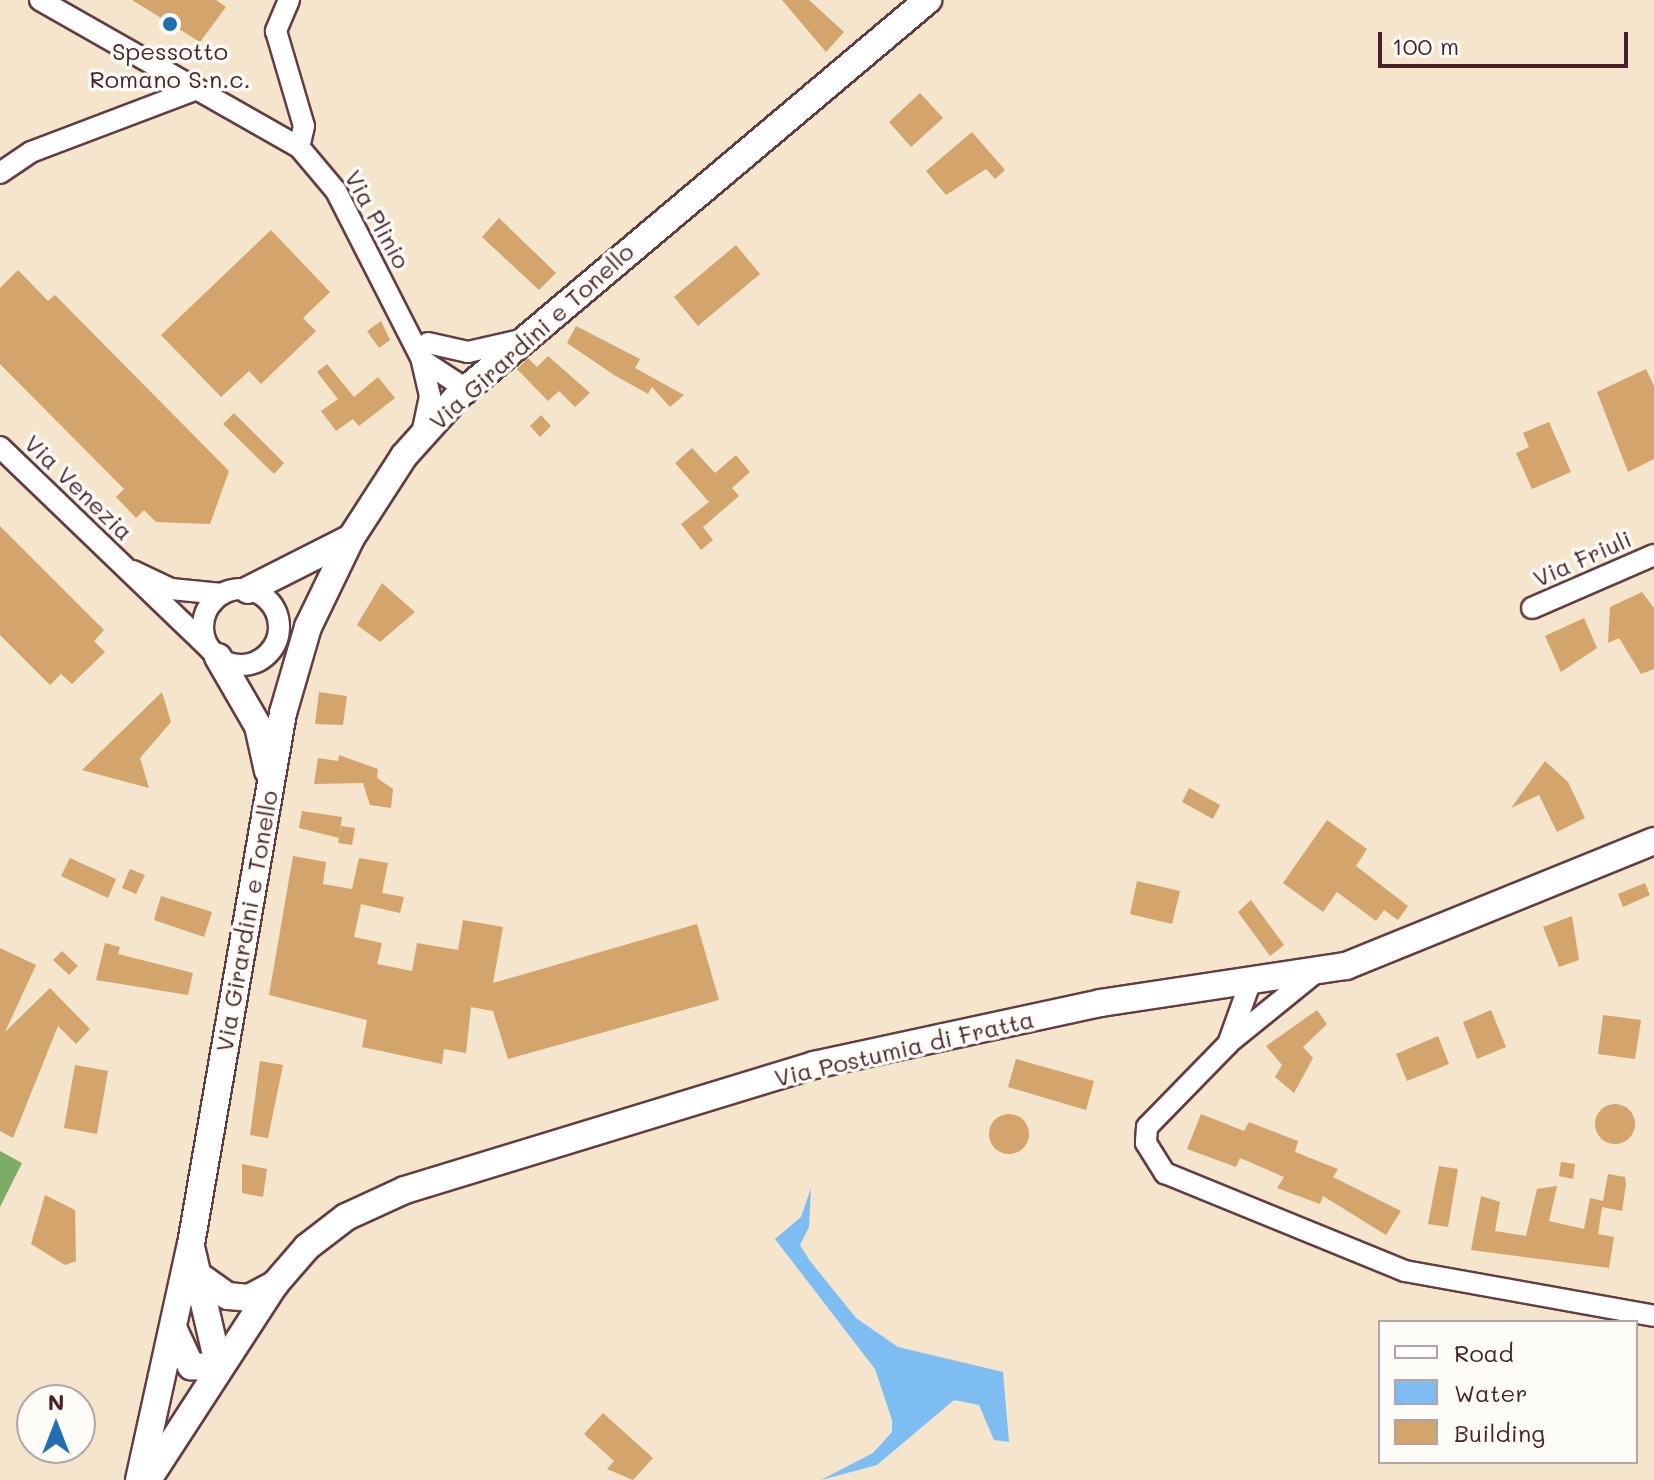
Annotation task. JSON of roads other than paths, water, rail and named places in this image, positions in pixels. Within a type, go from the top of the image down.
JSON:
[{"type":"main road","name":"Via Girardini e Tonello","points":[[139,1480],[175,1328],[191,1244],[270,782],[303,641],[351,538],[422,435],[466,389],[928,0]]},
{"type":"main road","points":[[248,590],[351,538]]},
{"type":"main road","points":[[217,656],[258,726],[270,782]]},
{"type":"main road","name":"Via Postumia di Fratta","points":[[147,1480],[275,1284],[346,1217],[405,1190],[814,1065],[1101,1003],[1315,973],[1410,946],[1654,841]]},
{"type":"main road","name":"Via Girardini e Tonello","points":[[191,1244],[219,1368]]},
{"type":"main road","points":[[199,1276],[228,1296],[249,1298],[275,1284]]},
{"type":"main road","points":[[175,1328],[182,1358],[202,1371],[219,1368]]},
{"type":"street","name":"Via Plinio","points":[[40,0],[299,147],[336,191],[409,330],[425,352],[455,365],[466,389]]},
{"type":"street","points":[[289,0],[276,31],[304,126],[299,147]]},
{"type":"street","points":[[0,173],[31,152],[197,89]]},
{"type":"street","points":[[422,435],[430,396],[425,352],[468,352],[521,340]]},
{"type":"street","name":"Via Venezia","points":[[0,447],[217,656]]},
{"type":"street","name":"Via Friuli","points":[[1532,608],[1654,555]]},
{"type":"street","name":"Via Venezia","points":[[122,565],[171,589],[222,594]]},
{"type":"street","points":[[248,590],[275,610],[276,642],[251,664],[217,656],[204,618],[222,594],[248,590]]},
{"type":"street","points":[[1315,973],[1228,1044],[1147,1127],[1146,1143],[1165,1173],[1405,1271],[1654,1316]]},
{"type":"street","points":[[1228,1044],[1250,983]]},
{"type":"water","points":[[811,1188],[809,1227],[800,1245],[810,1261],[856,1318],[898,1347],[1003,1372],[1009,1442],[994,1440],[979,1405],[954,1400],[877,1465],[821,1480],[873,1453],[892,1432],[892,1420],[875,1369],[775,1239],[801,1217]]},
{"type":"place","name":"Spessotto Romano S.n.c.","points":[[170,24]]}]
